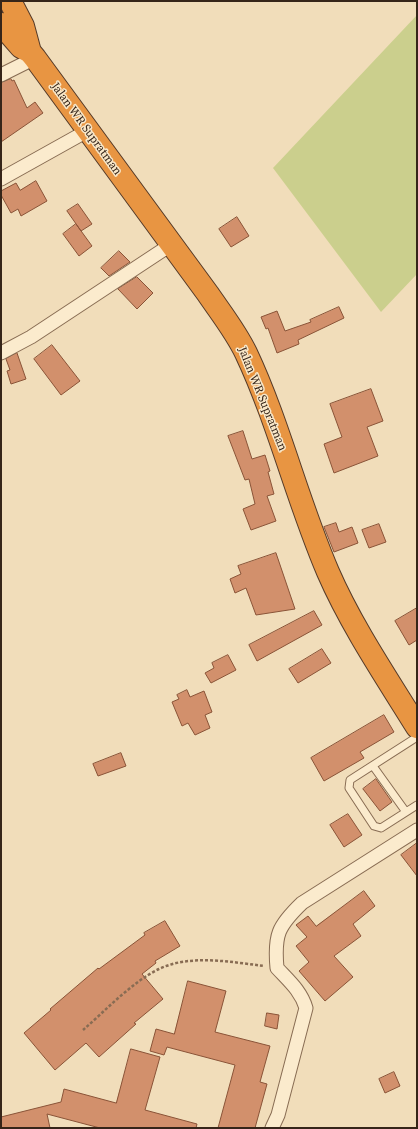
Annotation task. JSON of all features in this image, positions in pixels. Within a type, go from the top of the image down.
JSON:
[{"type":"highway","points":[[10,1],[23,26],[33,55]]},
{"type":"highway","name":"Jalan WR Supratman","points":[[1,24],[21,47],[33,55],[87,131],[208,294],[245,352],[328,572],[370,650],[417,727]]},
{"type":"street","points":[[1,76],[33,55]]},
{"type":"street","points":[[1,179],[87,131]]},
{"type":"street","points":[[1,353],[31,337],[172,244]]},
{"type":"street","points":[[272,1128],[278,1115],[306,1008],[304,998],[297,988],[277,968],[275,946],[279,930],[288,917],[302,903],[417,830]]},
{"type":"lane","points":[[417,736],[350,780],[348,784],[349,788],[374,826],[381,828],[417,805]]},
{"type":"lane","points":[[373,766],[406,812]]},
{"type":"path","points":[[83,1030],[136,985],[158,970],[173,964],[214,960],[277,968]]},
{"type":"green space","points":[[417,15],[417,274],[381,312],[273,168]]},
{"type":"building","points":[[11,79],[12,81],[14,80],[27,108],[35,102],[43,113],[1,142],[1,83]]},
{"type":"building","points":[[36,181],[47,201],[21,216],[18,209],[11,213],[1,195],[1,191],[16,183],[20,190]]},
{"type":"building","points":[[78,204],[92,224],[81,231],[67,211]]},
{"type":"building","points":[[237,217],[249,236],[231,247],[219,229]]},
{"type":"building","points":[[76,224],[92,246],[79,256],[63,234]]},
{"type":"building","points":[[119,251],[130,262],[109,276],[101,268]]},
{"type":"building","points":[[137,277],[153,293],[137,309],[118,289]]},
{"type":"building","points":[[339,307],[344,318],[298,340],[299,344],[277,353],[268,328],[266,329],[261,317],[277,311],[285,331],[311,322],[310,320]]},
{"type":"building","points":[[52,345],[80,381],[61,395],[34,359]]},
{"type":"building","points":[[17,353],[26,379],[11,384],[7,371],[10,370],[6,359]]},
{"type":"building","points":[[371,389],[383,421],[367,427],[378,456],[334,473],[324,444],[342,437],[330,404]]},
{"type":"building","points":[[243,431],[252,459],[265,455],[270,471],[268,472],[274,494],[267,496],[276,521],[251,530],[243,509],[255,504],[249,479],[245,480],[228,436]]},
{"type":"building","points":[[336,523],[339,532],[352,527],[358,543],[334,552],[324,527]]},
{"type":"building","points":[[379,524],[386,542],[369,548],[362,530]]},
{"type":"building","points":[[276,553],[295,609],[256,615],[246,588],[235,593],[230,579],[241,574],[238,566]]},
{"type":"building","points":[[417,608],[417,640],[409,645],[395,621]]},
{"type":"building","points":[[314,611],[322,625],[257,661],[249,645]]},
{"type":"building","points":[[322,649],[331,663],[298,683],[289,669]]},
{"type":"building","points":[[228,655],[236,670],[211,683],[205,673],[214,668],[212,663]]},
{"type":"building","points":[[187,690],[190,697],[204,691],[212,712],[205,715],[210,728],[195,735],[188,723],[182,726],[172,702],[179,699],[177,695]]},
{"type":"building","points":[[384,715],[394,732],[360,752],[364,758],[324,781],[311,758]]},
{"type":"building","points":[[121,753],[126,766],[98,776],[93,764]]},
{"type":"building","points":[[376,779],[392,802],[380,811],[363,789]]},
{"type":"building","points":[[348,814],[362,835],[344,847],[330,825]]},
{"type":"building","points":[[417,843],[417,876],[401,855]]},
{"type":"building","points":[[364,891],[375,906],[353,924],[361,936],[334,956],[353,977],[325,1001],[299,971],[309,962],[296,946],[307,937],[296,925],[308,916],[316,926]]},
{"type":"building","points":[[165,921],[180,946],[155,961],[156,963],[142,974],[163,999],[134,1023],[136,1024],[99,1057],[86,1043],[55,1070],[24,1033],[98,968],[99,969],[145,935],[144,933]]},
{"type":"building","points":[[188,981],[226,991],[215,1032],[270,1046],[260,1082],[267,1084],[255,1128],[218,1128],[235,1065],[167,1047],[164,1055],[150,1051],[156,1029],[174,1034]]},
{"type":"building","points":[[267,1013],[279,1015],[277,1029],[265,1026]]},
{"type":"building","points":[[131,1049],[160,1057],[145,1110],[197,1124],[196,1128],[100,1128],[47,1114],[50,1128],[1,1128],[1,1117],[61,1102],[64,1089],[116,1103]]},
{"type":"building","points":[[394,1072],[400,1086],[385,1093],[379,1079]]}]
